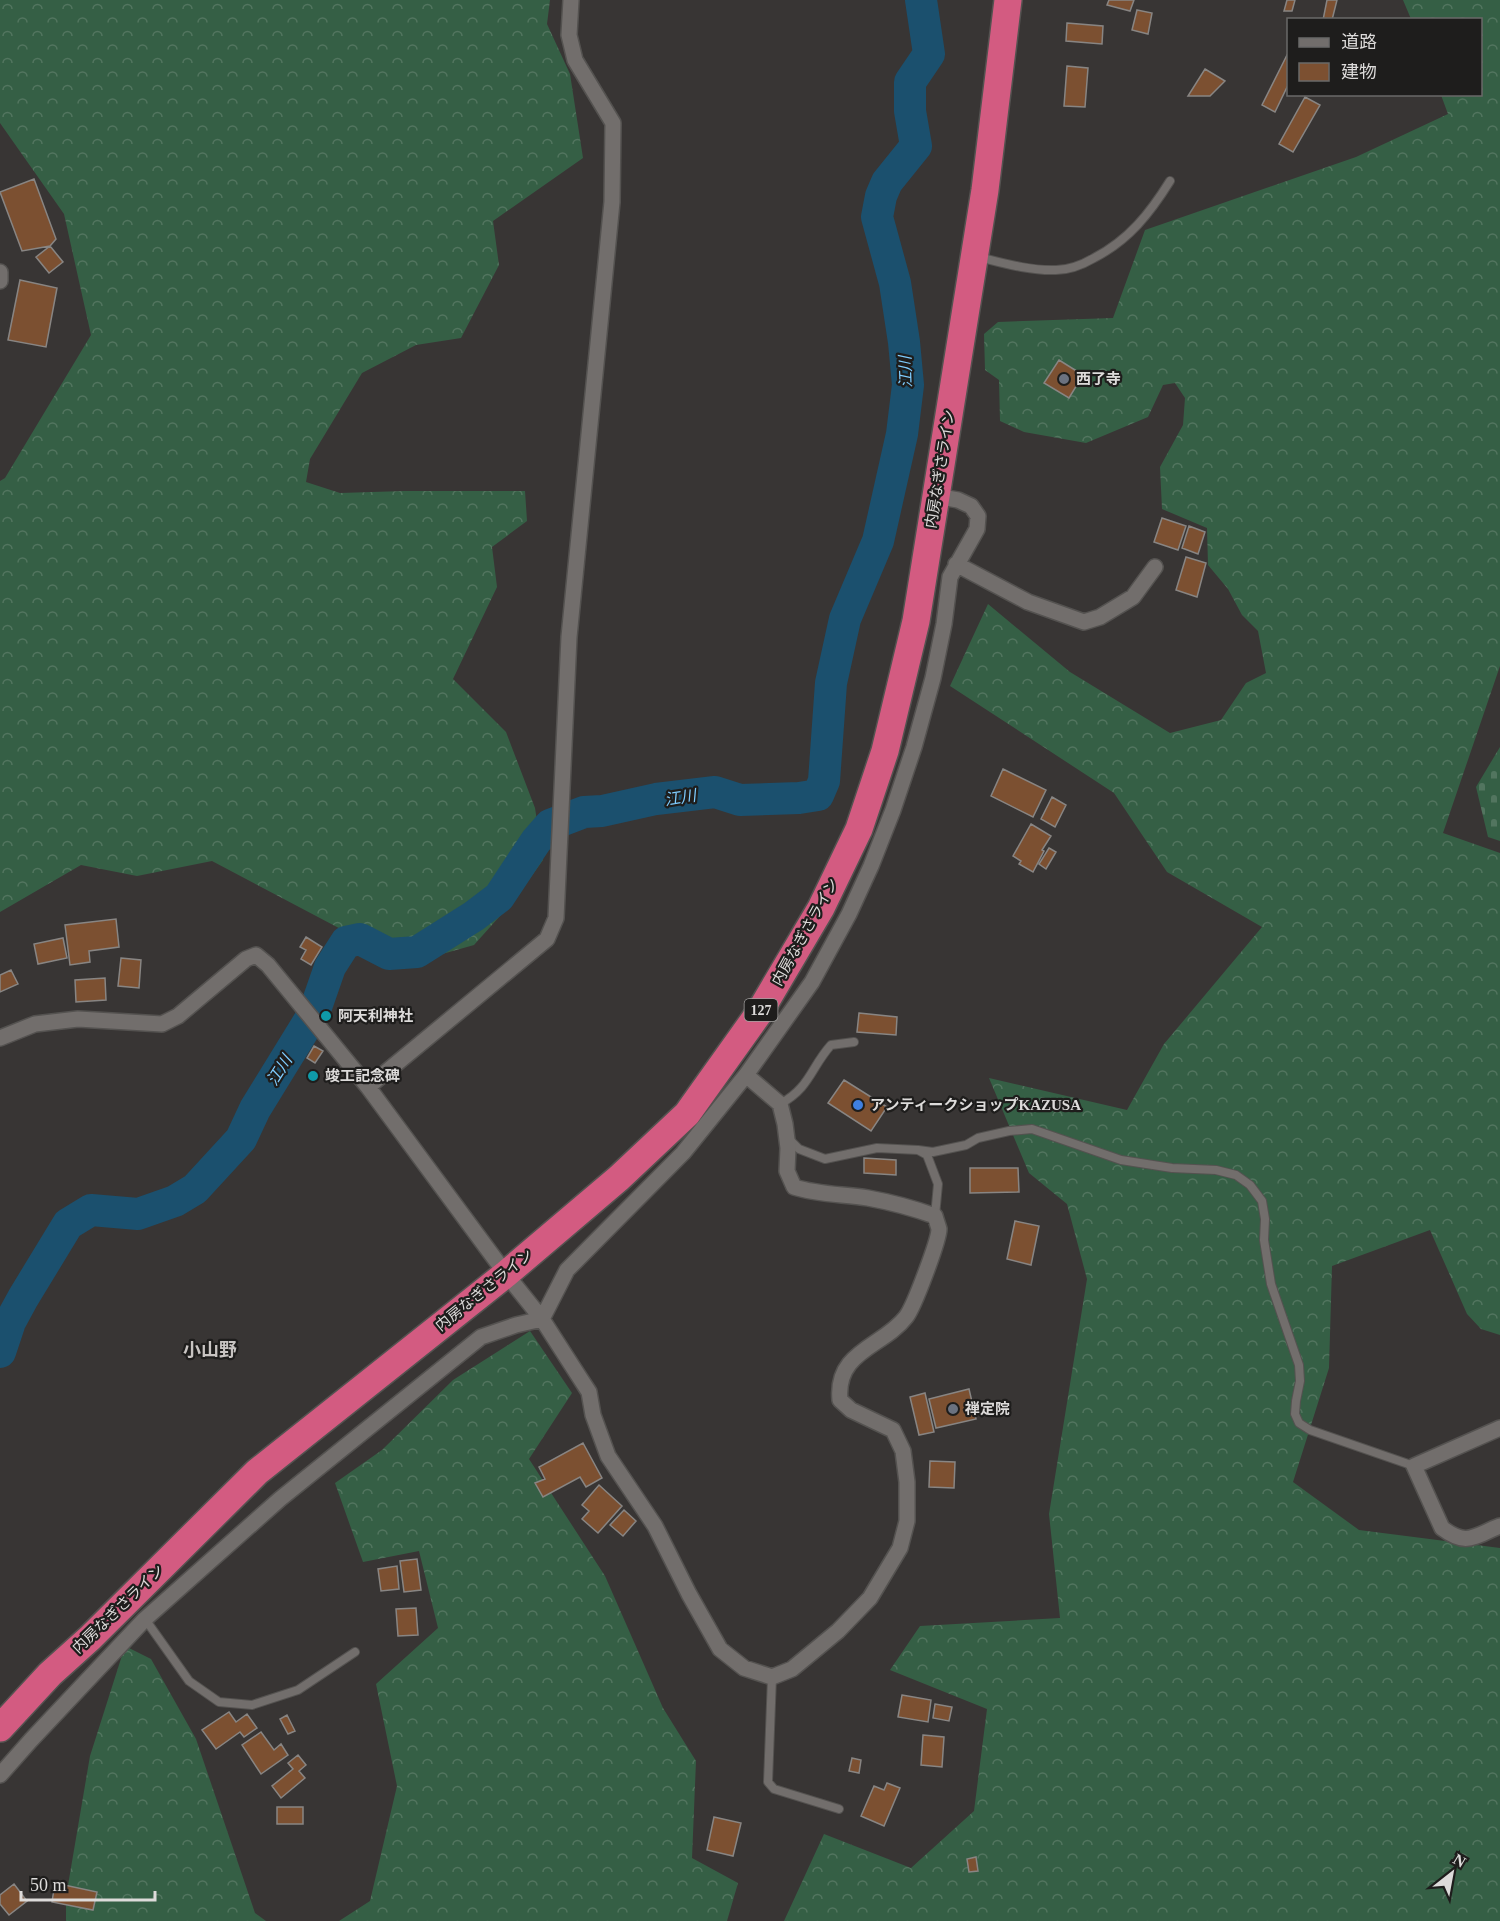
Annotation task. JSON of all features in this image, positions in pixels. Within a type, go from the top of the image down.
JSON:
[{"type":"highway","name":"内房なぎさライン","points":[[0,1728],[50,1674],[90,1638],[257,1472],[506,1274],[619,1178],[687,1113],[759,1013],[821,908],[859,829],[885,751],[916,621],[985,190],[1008,0]]},
{"type":"street","points":[[368,1087],[547,939],[556,918],[569,637],[612,202],[614,142],[613,123],[574,60],[568,35],[571,0]]},
{"type":"street","points":[[0,272],[0,281]]},
{"type":"street","points":[[0,1775],[145,1619],[280,1499],[482,1338],[516,1325],[542,1319],[567,1270],[683,1153],[746,1075],[812,982],[849,914],[871,866],[897,799],[924,713],[944,624],[950,577],[977,529],[978,516],[971,506],[958,500],[936,496]]},
{"type":"street","points":[[956,564],[1028,602],[1084,622],[1100,617],[1133,597],[1155,567]]},
{"type":"street","points":[[0,1038],[35,1024],[78,1019],[162,1024],[178,1016],[246,959],[256,955],[268,965],[368,1087],[542,1319],[589,1392],[593,1415],[608,1456],[655,1526],[720,1649],[744,1668],[771,1677],[792,1670],[838,1630],[870,1598],[900,1548],[907,1521],[907,1482],[903,1451],[893,1430],[851,1410],[840,1400],[839,1387],[857,1354],[906,1318],[915,1301],[939,1230],[935,1216],[916,1209],[866,1198],[813,1193],[794,1187],[787,1171],[786,1124],[780,1104],[746,1075]]},
{"type":"street","points":[[1499,1430],[1414,1466],[1442,1528],[1450,1534],[1468,1539],[1500,1526]]},
{"type":"lane","points":[[975,256],[1007,264],[1055,271],[1076,268],[1110,250],[1131,233],[1156,203],[1170,181]]},
{"type":"lane","points":[[780,1104],[801,1089],[831,1045],[854,1042]]},
{"type":"lane","points":[[787,1137],[799,1149],[825,1159],[877,1148],[933,1152],[966,1145],[978,1138],[1009,1131],[1032,1129],[1121,1160],[1172,1168],[1216,1170],[1236,1175],[1250,1185],[1262,1201],[1265,1219],[1264,1240],[1271,1284],[1299,1365],[1300,1381],[1295,1414],[1299,1423],[1310,1430],[1414,1466]]},
{"type":"lane","points":[[918,1150],[927,1155],[938,1184],[935,1216]]},
{"type":"lane","points":[[145,1619],[189,1681],[219,1702],[252,1705],[298,1690],[356,1652]]},
{"type":"lane","points":[[771,1677],[768,1782],[774,1789],[839,1809]]},
{"type":"green space","points":[[0,0],[550,0],[547,24],[570,74],[583,158],[493,221],[499,265],[461,338],[416,345],[362,373],[310,459],[306,482],[340,493],[525,491],[527,521],[492,547],[497,587],[453,679],[506,732],[535,808],[543,860],[516,898],[474,945],[407,964],[212,861],[137,876],[81,865],[0,912],[0,481],[5,478],[91,335],[64,214],[0,123]]},
{"type":"green space","points":[[1403,0],[1500,0],[1500,666],[1443,833],[1500,853],[1500,1335],[1481,1329],[1467,1314],[1430,1230],[1332,1266],[1329,1368],[1293,1482],[1359,1530],[1500,1548],[1500,1921],[784,1921],[824,1834],[911,1868],[974,1811],[987,1709],[890,1670],[920,1626],[1060,1618],[1049,1514],[1087,1279],[1067,1204],[1029,1173],[989,1078],[1127,1110],[1164,1044],[1262,927],[1167,872],[1114,793],[950,686],[988,604],[1070,672],[1170,733],[1221,720],[1246,683],[1266,673],[1258,631],[1242,615],[1228,589],[1208,565],[1207,528],[1162,509],[1160,467],[1183,425],[1185,398],[1175,383],[1163,385],[1148,417],[1086,443],[1024,432],[1000,421],[999,380],[985,370],[984,334],[998,322],[1113,318],[1145,230],[1356,157],[1448,114],[1441,96],[1482,96],[1482,18],[1411,18]]},
{"type":"green space","points":[[1500,747],[1500,841],[1488,837],[1476,787]]},
{"type":"green space","points":[[530,1331],[572,1393],[529,1459],[605,1576],[663,1708],[696,1761],[692,1858],[738,1883],[727,1921],[339,1921],[370,1901],[397,1786],[376,1684],[438,1628],[419,1551],[363,1562],[335,1483],[382,1450],[453,1380]]},
{"type":"green space","points":[[125,1646],[151,1659],[196,1739],[255,1913],[266,1921],[66,1921],[66,1897],[90,1756]]},
{"type":"building","points":[[1109,0],[1134,0],[1130,11],[1107,5]]},
{"type":"building","points":[[1287,0],[1295,0],[1292,11],[1284,11]]},
{"type":"building","points":[[1327,0],[1337,0],[1332,18],[1323,18]]},
{"type":"building","points":[[1137,10],[1152,13],[1148,34],[1132,30]]},
{"type":"building","points":[[1067,23],[1103,26],[1102,44],[1066,41]]},
{"type":"building","points":[[1287,55],[1287,87],[1275,112],[1262,105]]},
{"type":"building","points":[[1067,66],[1088,68],[1085,107],[1064,106]]},
{"type":"building","points":[[1205,69],[1225,81],[1210,96],[1188,96]]},
{"type":"building","points":[[1305,97],[1320,105],[1293,152],[1279,144]]},
{"type":"building","points":[[34,179],[56,239],[50,246],[22,251],[0,192]]},
{"type":"building","points":[[50,246],[63,262],[49,273],[36,257]]},
{"type":"building","points":[[20,280],[57,288],[46,347],[8,340]]},
{"type":"building","name":"西了寺","points":[[1059,360],[1083,375],[1069,398],[1044,383]]},
{"type":"building","points":[[1162,518],[1186,526],[1178,550],[1154,542]]},
{"type":"building","points":[[1189,526],[1205,532],[1198,554],[1182,548]]},
{"type":"building","points":[[1186,557],[1206,563],[1197,597],[1176,590]]},
{"type":"building","points":[[1003,769],[1046,790],[1033,817],[991,796]]},
{"type":"building","points":[[1052,797],[1066,805],[1055,827],[1041,819]]},
{"type":"building","points":[[1031,824],[1051,836],[1033,872],[1019,864],[1021,861],[1013,856]]},
{"type":"building","points":[[1049,848],[1056,852],[1046,869],[1039,864]]},
{"type":"building","points":[[116,919],[119,947],[89,951],[90,962],[70,965],[65,925]]},
{"type":"building","points":[[306,937],[322,947],[311,965],[301,959],[306,950],[300,947]]},
{"type":"building","points":[[63,938],[67,958],[38,964],[34,944]]},
{"type":"building","points":[[121,958],[141,960],[139,988],[118,986]]},
{"type":"building","points":[[11,970],[18,984],[0,992],[0,975]]},
{"type":"building","points":[[105,978],[106,1000],[76,1002],[75,980]]},
{"type":"building","points":[[859,1013],[897,1017],[896,1035],[857,1032]]},
{"type":"building","points":[[314,1046],[323,1051],[315,1063],[307,1058]]},
{"type":"building","name":"アンティークショップKAZUSA","points":[[844,1080],[887,1107],[871,1131],[828,1103]]},
{"type":"building","points":[[864,1158],[896,1160],[896,1175],[864,1173]]},
{"type":"building","points":[[970,1168],[1018,1168],[1019,1192],[970,1193]]},
{"type":"building","points":[[1015,1221],[1039,1226],[1031,1265],[1007,1259]]},
{"type":"building","name":"禅定院","points":[[969,1389],[976,1419],[936,1428],[929,1399]]},
{"type":"building","points":[[925,1393],[934,1432],[919,1435],[910,1397]]},
{"type":"building","points":[[583,1443],[602,1478],[586,1487],[580,1477],[543,1497],[535,1483],[545,1479],[539,1467]]},
{"type":"building","points":[[930,1461],[955,1462],[954,1488],[929,1487]]},
{"type":"building","points":[[599,1485],[622,1506],[598,1533],[582,1519],[589,1511],[582,1505]]},
{"type":"building","points":[[624,1510],[636,1521],[623,1536],[610,1525]]},
{"type":"building","points":[[417,1559],[421,1590],[404,1592],[400,1561]]},
{"type":"building","points":[[397,1566],[399,1589],[381,1591],[378,1569]]},
{"type":"building","points":[[416,1608],[418,1635],[398,1636],[396,1609]]},
{"type":"building","points":[[902,1695],[931,1700],[928,1722],[898,1717]]},
{"type":"building","points":[[935,1704],[952,1707],[949,1721],[933,1718]]},
{"type":"building","points":[[229,1712],[236,1722],[247,1714],[257,1728],[244,1737],[240,1732],[216,1749],[202,1730]]},
{"type":"building","points":[[287,1715],[295,1731],[288,1734],[280,1719]]},
{"type":"building","points":[[261,1732],[274,1750],[281,1744],[288,1755],[261,1774],[242,1745]]},
{"type":"building","points":[[923,1735],[944,1737],[942,1767],[921,1765]]},
{"type":"building","points":[[298,1755],[306,1765],[299,1771],[305,1778],[281,1798],[272,1786],[293,1769],[288,1763]]},
{"type":"building","points":[[852,1758],[861,1760],[859,1773],[849,1771]]},
{"type":"building","points":[[887,1783],[900,1788],[884,1826],[861,1816],[874,1786],[884,1790]]},
{"type":"building","points":[[277,1807],[303,1807],[303,1824],[277,1824]]},
{"type":"building","points":[[714,1817],[741,1823],[733,1856],[707,1850]]},
{"type":"building","points":[[976,1857],[978,1871],[969,1872],[967,1859]]},
{"type":"building","points":[[55,1883],[97,1892],[93,1910],[52,1902]]},
{"type":"building","points":[[14,1884],[27,1901],[9,1915],[0,1904],[0,1895]]},
{"type":"waterway","name":"江川","points":[[0,1352],[10,1322],[68,1224],[91,1210],[138,1214],[175,1201],[195,1189],[241,1139],[255,1109],[314,1013],[330,967],[346,942],[360,939],[389,954],[417,952],[474,916],[499,897],[536,841],[550,825],[584,812],[602,811],[656,799],[715,792],[740,800],[818,795],[824,781],[831,683],[845,619],[878,541],[902,434],[908,385],[904,342],[895,283],[877,217],[881,196],[887,182],[916,146],[910,111],[910,82],[929,54],[921,0]]},
{"type":"place","name":"西了寺","points":[[1064,379]]},
{"type":"place","name":"阿天利神社","points":[[326,1016]]},
{"type":"place","name":"竣工記念碑","points":[[313,1076]]},
{"type":"place","name":"アンティークショップKAZUSA","points":[[858,1105]]},
{"type":"place","name":"禅定院","points":[[953,1409]]},
{"type":"district","name":"小山野","points":[[210,1350]]}]
